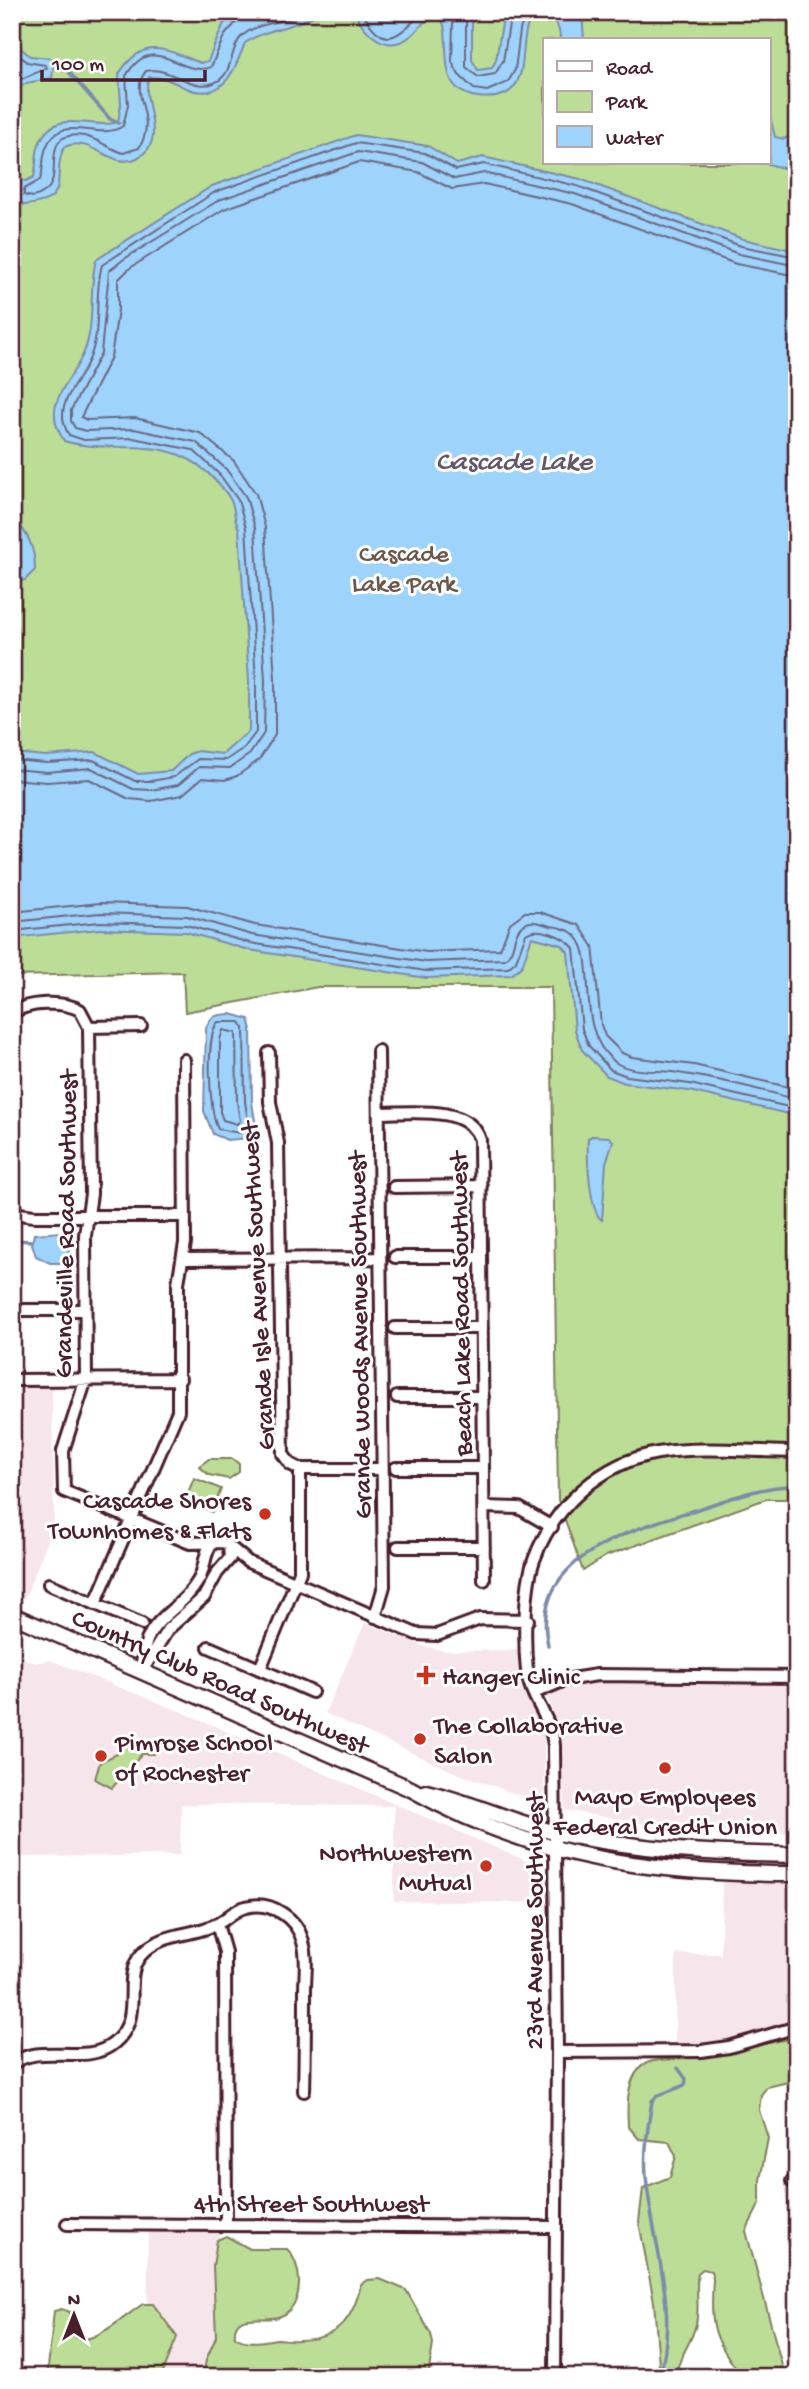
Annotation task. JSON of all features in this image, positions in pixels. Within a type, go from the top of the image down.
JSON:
[{"type":"main road","name":"Country Club Road Southwest","points":[[12,1615],[411,1789]]},
{"type":"main road","points":[[411,1789],[465,1802],[556,1832],[673,1851],[797,1855]]},
{"type":"main road","points":[[411,1789],[471,1822],[556,1851],[693,1872],[797,1874]]},
{"type":"street","points":[[12,1014],[29,1006],[68,1006],[80,1010],[89,1027],[141,1026]]},
{"type":"street","name":"Grandeville Road Southwest","points":[[89,1027],[91,1194],[85,1310],[86,1379],[63,1451],[64,1491],[190,1543],[207,1555],[212,1564],[248,1562]]},
{"type":"street","name":"Grande Woods Avenue Southwest","points":[[374,1617],[384,1586],[379,1051]]},
{"type":"street","name":"Grande Isle Avenue Southwest","points":[[260,1669],[297,1583],[302,1554],[300,1469],[290,1464],[281,1447],[278,1143],[270,1110],[269,1053]]},
{"type":"street","points":[[95,1604],[177,1415],[180,1379],[178,1283],[183,1259],[185,1216],[184,1060]]},
{"type":"street","name":"Beach Lake Road Southwest","points":[[379,1113],[453,1116],[471,1123],[480,1140],[484,1580]]},
{"type":"street","points":[[394,1187],[481,1186]]},
{"type":"street","points":[[12,1207],[27,1216],[185,1216]]},
{"type":"street","points":[[183,1259],[380,1258]]},
{"type":"street","points":[[395,1258],[481,1258]]},
{"type":"street","points":[[12,1310],[85,1310]]},
{"type":"street","points":[[395,1328],[482,1328]]},
{"type":"street","points":[[12,1380],[180,1379]]},
{"type":"street","points":[[397,1397],[483,1397]]},
{"type":"street","name":"23rd Avenue Southwest","points":[[555,2377],[556,1832],[553,1738],[549,1721],[534,1693],[527,1670],[532,1569],[552,1527],[584,1488],[627,1461],[656,1453],[797,1452]]},
{"type":"street","points":[[396,1468],[484,1468]]},
{"type":"street","points":[[300,1469],[382,1469]]},
{"type":"street","points":[[484,1507],[519,1508],[552,1527]]},
{"type":"street","points":[[142,1671],[142,1656],[152,1632],[164,1614],[200,1580],[208,1548],[215,1541]]},
{"type":"street","name":"Grandeville Road Southwest","points":[[190,1543],[215,1541],[229,1546],[248,1562],[374,1617],[426,1636],[480,1619],[528,1620]]},
{"type":"street","points":[[142,1671],[168,1629],[204,1597],[231,1555],[229,1546]]},
{"type":"street","points":[[398,1547],[484,1547]]},
{"type":"street","points":[[49,1584],[142,1624]]},
{"type":"street","points":[[178,1603],[187,1613]]},
{"type":"street","points":[[209,1647],[312,1692]]},
{"type":"street","points":[[534,1693],[565,1681],[597,1675],[797,1677]]},
{"type":"street","points":[[12,2064],[27,2056],[96,2052],[114,2044],[132,2019],[136,1966],[142,1954],[172,1936],[217,1924],[244,1907],[256,1905],[268,1907],[288,1917],[297,1928],[305,1951],[304,2091]]},
{"type":"street","points":[[217,1924],[225,1952],[226,2223]]},
{"type":"street","points":[[557,2052],[701,2051],[742,2043],[797,2026]]},
{"type":"street","name":"4th Street Southwest","points":[[67,2224],[556,2227]]},
{"type":"shaded area","points":[[12,1388],[52,1388],[54,1524],[25,1598],[12,1593]]},
{"type":"shaded area","points":[[365,1623],[420,1645],[445,1651],[518,1650],[522,1691],[537,1717],[544,1739],[544,1804],[454,1772],[325,1713]]},
{"type":"shaded area","points":[[12,1654],[35,1663],[50,1660],[187,1714],[549,1871],[549,1903],[394,1901],[394,1806],[181,1804],[180,1855],[12,1857]]},
{"type":"shaded area","points":[[608,1680],[797,1682],[797,1833],[678,1830],[565,1810],[561,1732],[547,1696],[573,1685]]},
{"type":"shaded area","points":[[722,1882],[797,1882],[797,2053],[675,2052],[676,1954],[721,1954]]},
{"type":"shaded area","points":[[148,2232],[219,2232],[219,2377],[61,2377],[147,2353]]},
{"type":"green space","name":"Cascade Lake","points":[[12,12],[797,12],[797,1499],[766,1499],[606,1556],[583,1571],[558,1500],[551,987],[318,987],[185,1012],[183,972],[12,976]]},
{"type":"green space","points":[[209,1459],[233,1459],[239,1464],[239,1472],[229,1479],[209,1475],[199,1466]]},
{"type":"green space","points":[[194,1478],[221,1489],[212,1512],[185,1500]]},
{"type":"green space","points":[[122,1735],[157,1750],[154,1754],[142,1754],[112,1788],[95,1779],[100,1762],[117,1754]]},
{"type":"green space","points":[[797,2038],[797,2080],[767,2087],[761,2095],[759,2110],[768,2138],[760,2180],[760,2203],[746,2231],[785,2377],[742,2377],[719,2342],[713,2321],[713,2279],[711,2271],[703,2269],[698,2273],[698,2311],[694,2331],[675,2377],[660,2377],[654,2302],[639,2222],[643,2188],[670,2177],[676,2156],[669,2142],[639,2139],[628,2126],[632,2082],[639,2069],[651,2062]]},
{"type":"green space","points":[[226,2236],[250,2249],[287,2249],[296,2265],[299,2284],[298,2294],[289,2311],[275,2318],[244,2320],[235,2328],[235,2337],[256,2342],[324,2336],[342,2325],[348,2317],[361,2284],[367,2280],[380,2279],[406,2290],[431,2334],[433,2344],[429,2370],[434,2377],[203,2377],[206,2360],[216,2337],[213,2266],[217,2240]]},
{"type":"green space","points":[[143,2304],[153,2304],[177,2337],[161,2377],[47,2377],[54,2311],[62,2309],[70,2312],[71,2329],[77,2338],[86,2339],[98,2335]]},
{"type":"water","points":[[241,12],[320,12],[245,43],[231,73],[218,88],[199,92],[163,78],[149,77],[147,87],[153,131],[147,150],[128,161],[110,157],[83,145],[64,147],[55,193],[40,203],[24,205],[18,199],[13,190],[12,178],[26,181],[34,177],[39,144],[54,125],[64,122],[118,122],[121,105],[119,74],[137,54],[156,49],[201,63],[208,61],[224,23]]},
{"type":"water","points":[[354,12],[472,12],[472,60],[478,70],[492,68],[496,60],[504,12],[538,12],[530,21],[519,78],[512,89],[499,96],[478,97],[463,93],[449,74],[446,36],[440,17],[433,15],[403,41],[386,43],[371,34]]},
{"type":"water","points":[[542,12],[582,12],[584,38],[560,38],[556,23]]},
{"type":"water","points":[[12,41],[30,56],[50,58],[54,64],[52,78],[27,83],[12,92]]},
{"type":"water","points":[[770,116],[775,137],[784,139],[797,132],[797,164],[782,168],[768,164]]},
{"type":"water","name":"Cascade Lake","points":[[356,135],[428,146],[457,164],[483,157],[580,179],[743,239],[797,251],[797,1116],[689,1091],[625,1083],[607,1076],[582,1050],[575,1030],[568,952],[562,945],[532,937],[522,966],[511,975],[426,978],[249,950],[186,932],[100,929],[12,938],[12,753],[46,756],[95,752],[138,774],[171,771],[189,754],[198,751],[223,754],[249,731],[249,681],[239,529],[228,495],[208,473],[191,460],[174,453],[64,441],[57,426],[57,403],[88,341],[96,260],[212,186]]},
{"type":"water","points":[[12,517],[30,541],[35,570],[25,580],[12,585]]},
{"type":"water","points":[[231,1014],[249,1019],[251,1026],[252,1102],[256,1127],[249,1138],[227,1140],[213,1134],[204,1111],[206,1028],[213,1018]]},
{"type":"water","points":[[609,1137],[613,1141],[606,1163],[602,1220],[594,1206],[590,1182],[588,1138]]},
{"type":"water","points":[[62,1232],[66,1235],[69,1252],[66,1263],[50,1263],[36,1256],[32,1244],[34,1234]]},
{"type":"waterway","points":[[54,64],[68,71],[110,119],[119,123]]},
{"type":"waterway","points":[[15,1240],[32,1241]]},
{"type":"waterway","points":[[548,1645],[546,1614],[554,1589],[570,1568],[591,1551],[645,1526],[734,1497],[759,1490],[797,1486]]},
{"type":"waterway","points":[[659,2377],[665,2352],[666,2302],[649,2201],[646,2147],[652,2101],[657,2096],[685,2085],[686,2079],[678,2068]]},
{"type":"place","name":"Cascade Shores Townhomes & Flats","points":[[265,1514]]},
{"type":"place","name":"Hanger Clinic","points":[[426,1675]]},
{"type":"place","name":"The Collaborative Salon","points":[[420,1739]]},
{"type":"place","name":"Pimrose School of Rochester","points":[[101,1756]]},
{"type":"place","name":"Mayo Employees Federal Credit Union","points":[[665,1768]]},
{"type":"place","name":"Northwestern Mutual","points":[[486,1866]]},
{"type":"park label","name":"Cascade Lake Park","points":[[404,567]]}]
